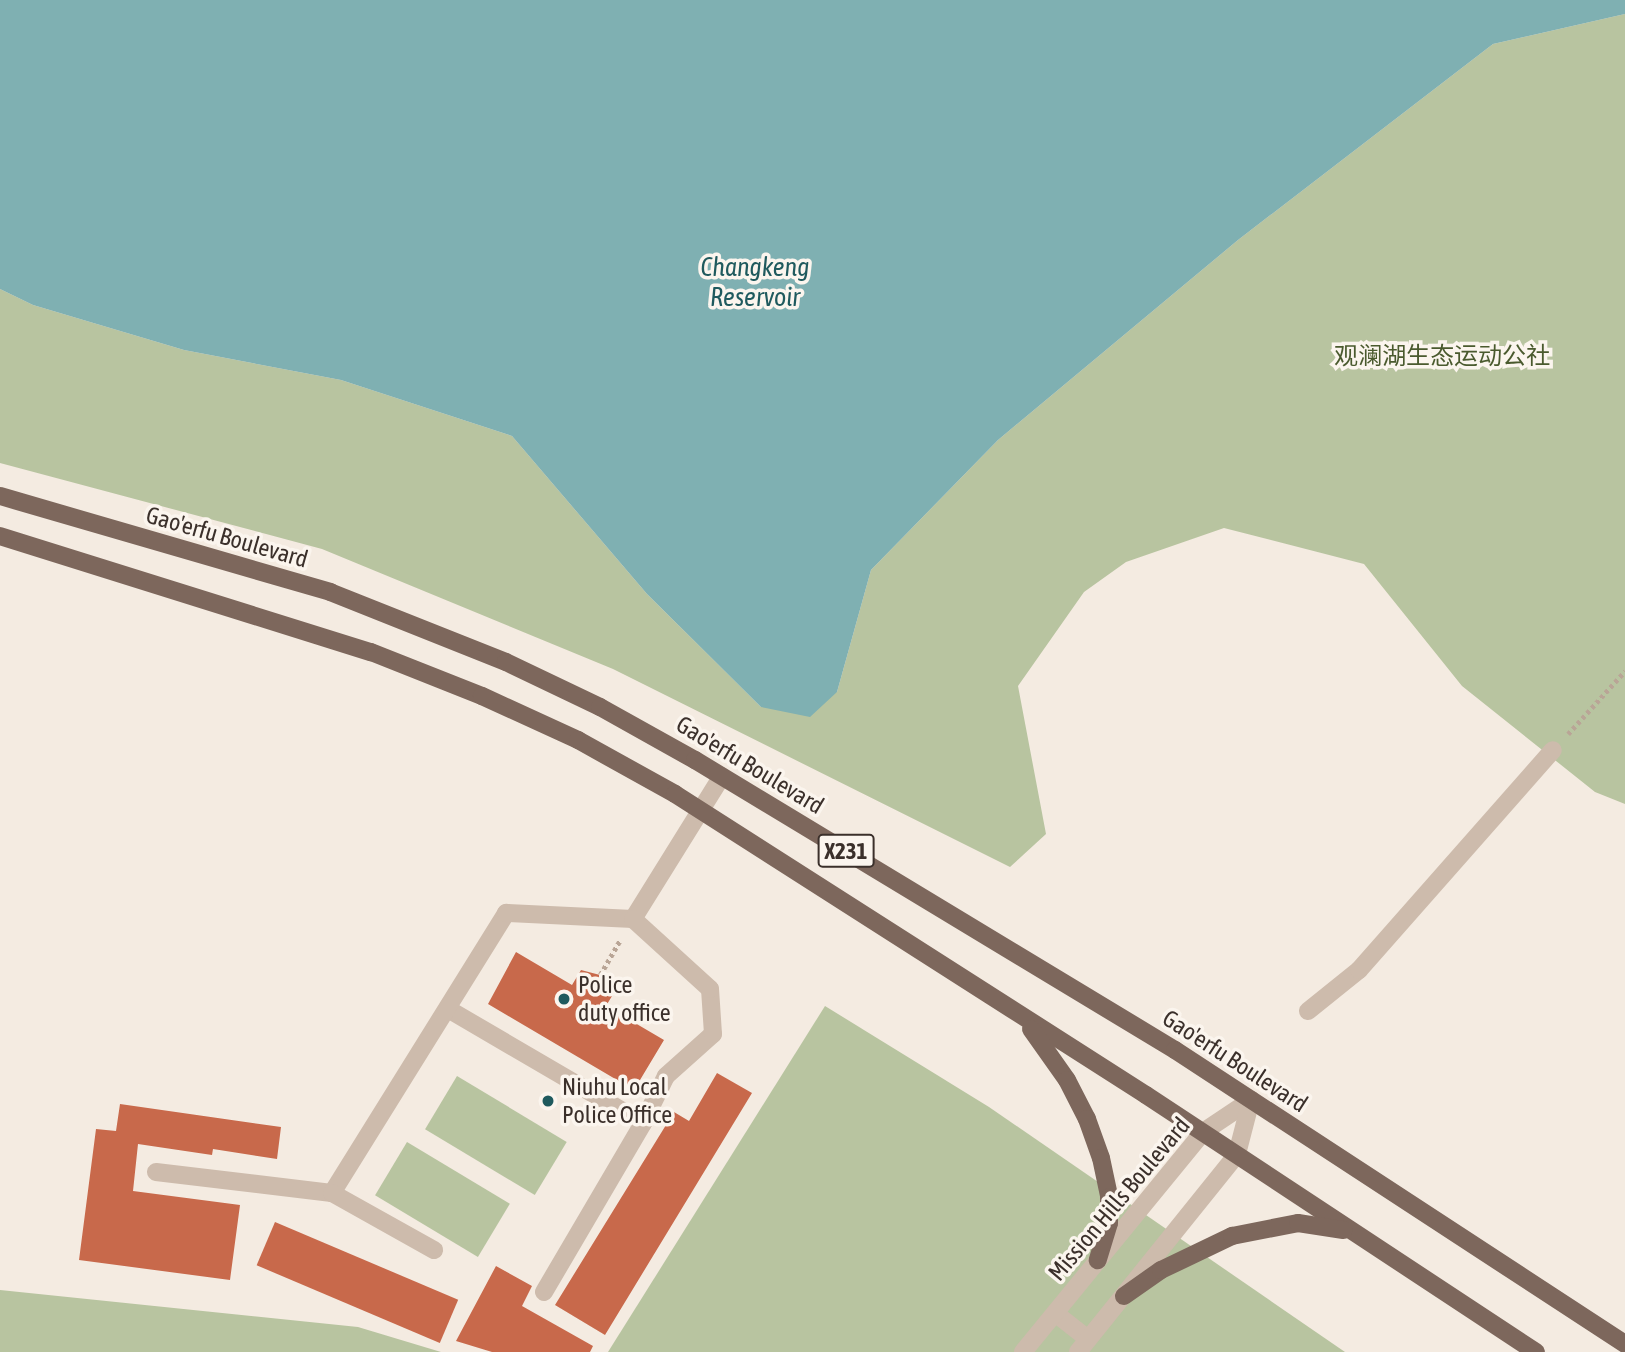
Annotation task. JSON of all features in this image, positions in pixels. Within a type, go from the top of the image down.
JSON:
[{"type":"main road","name":"Gao'erfu Boulevard","points":[[0,496],[330,592],[417,625],[600,707],[722,776],[1175,1050],[1625,1345]]},
{"type":"main road","name":"X231","points":[[0,536],[372,652],[482,696],[578,740],[700,811],[1017,1013],[1237,1154],[1536,1352]]},
{"type":"main road","points":[[1017,1013],[1043,1043],[1067,1080],[1087,1119],[1101,1158],[1109,1197],[1108,1223],[1098,1260]]},
{"type":"main road","points":[[1124,1296],[1194,1252],[1232,1236],[1265,1227],[1298,1223],[1330,1226],[1362,1237]]},
{"type":"street","points":[[1308,1011],[1359,970],[1553,750]]},
{"type":"street","points":[[633,919],[722,776]]},
{"type":"street","points":[[332,1193],[449,1009],[506,913],[633,919],[710,989],[713,1034],[666,1076],[643,1123],[544,1292]]},
{"type":"street","points":[[449,1009],[643,1123]]},
{"type":"street","points":[[1055,1313],[1083,1346],[1237,1154],[1251,1100]]},
{"type":"street","name":"Mission Hills Boulevard","points":[[1024,1352],[1203,1132],[1251,1100]]},
{"type":"street","points":[[156,1172],[332,1193],[434,1250]]},
{"type":"path","points":[[1553,750],[1625,671]]},
{"type":"path","points":[[600,975],[633,919]]},
{"type":"green space","name":"观澜湖生态运动公社","points":[[1625,14],[1625,804],[1595,792],[1462,686],[1364,564],[1224,528],[1126,562],[1084,592],[1018,686],[1046,834],[1010,867],[613,669],[322,549],[0,463],[0,289],[33,305],[184,350],[341,380],[512,436],[647,594],[761,707],[837,692],[871,570],[998,440],[1238,240],[1493,44]]},
{"type":"green space","points":[[825,1006],[989,1107],[1345,1352],[608,1352]]},
{"type":"green space","points":[[457,1076],[567,1142],[535,1195],[425,1129]]},
{"type":"green space","points":[[407,1142],[510,1204],[478,1257],[375,1195]]},
{"type":"green space","points":[[0,1290],[358,1327],[441,1352],[0,1352]]},
{"type":"water","name":"Changkeng Reservoir","points":[[0,0],[1625,0],[1625,14],[1493,44],[1238,240],[998,440],[871,570],[837,692],[810,717],[761,707],[647,594],[512,436],[341,380],[184,350],[33,305],[0,289]]},
{"type":"building","points":[[516,952],[572,985],[581,970],[600,975],[615,991],[606,1006],[664,1040],[634,1090],[488,1004]]},
{"type":"building","points":[[717,1073],[752,1093],[605,1335],[555,1305],[674,1112],[689,1121]]},
{"type":"building","points":[[120,1104],[281,1127],[277,1159],[213,1149],[212,1155],[138,1144],[133,1191],[240,1205],[230,1280],[79,1260],[96,1129],[116,1131]]},
{"type":"building","points":[[275,1222],[458,1300],[440,1343],[257,1265]]},
{"type":"building","points":[[496,1266],[532,1286],[522,1306],[593,1346],[590,1352],[492,1352],[456,1341]]},
{"type":"place","name":"Police duty office","points":[[564,999]]},
{"type":"place","name":"Niuhu Local Police Office","points":[[548,1101]]}]
